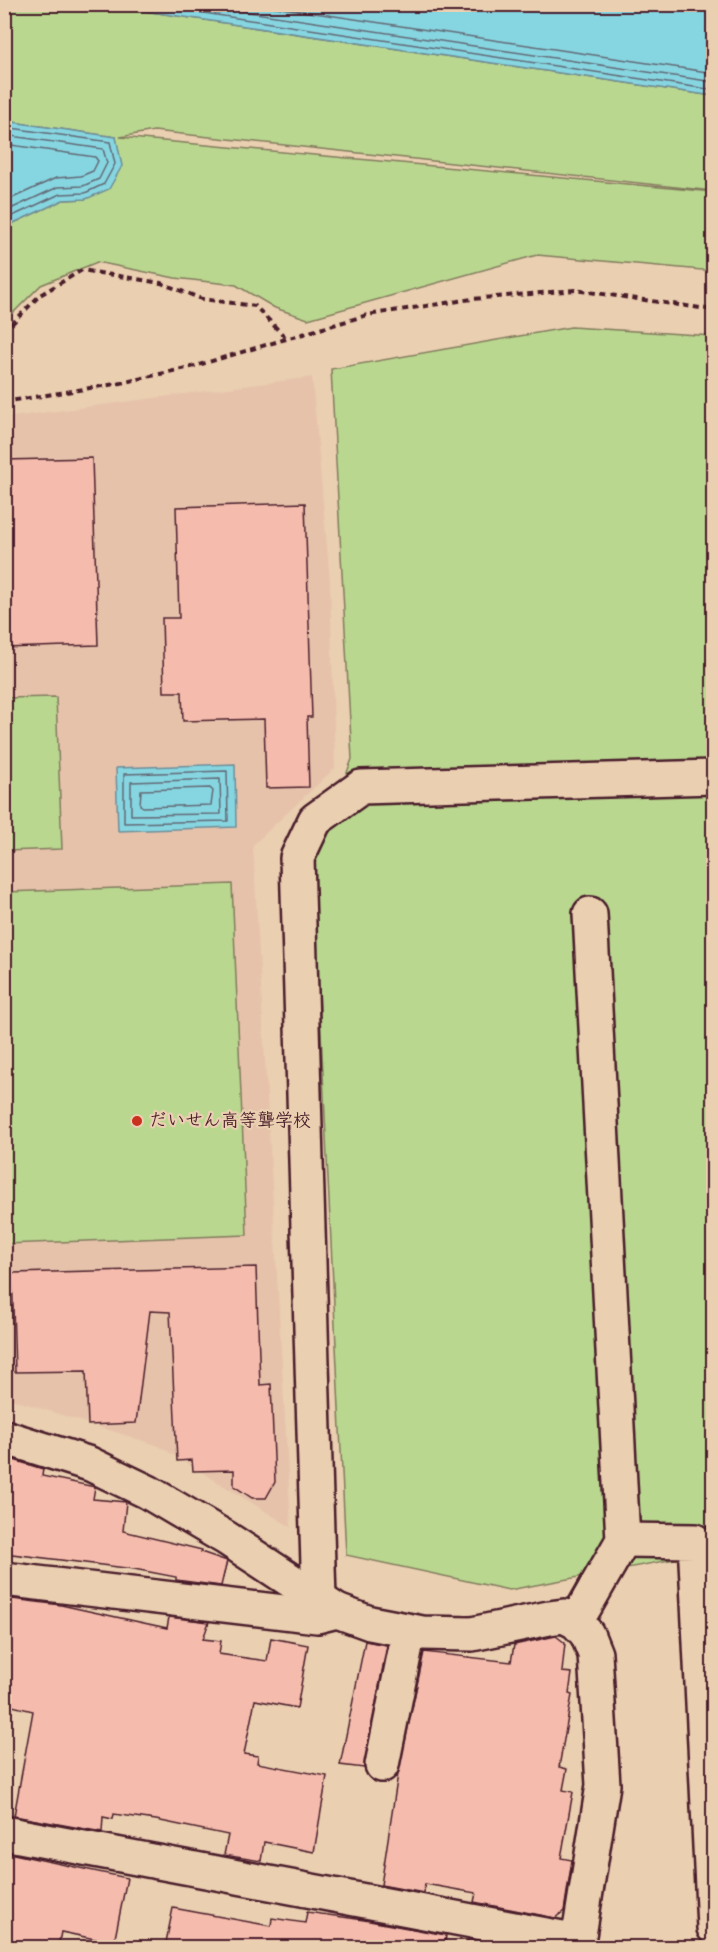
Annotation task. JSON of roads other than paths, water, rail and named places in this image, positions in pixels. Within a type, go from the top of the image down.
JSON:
[{"type":"street","points":[[4,1580],[317,1616],[328,1605],[297,858],[315,820],[361,787],[714,777]]},
{"type":"street","points":[[576,1622],[623,1540],[590,914]]},
{"type":"street","points":[[4,1437],[90,1464],[148,1492],[226,1538],[328,1605],[370,1623],[409,1631],[472,1634],[564,1616],[576,1622],[587,1634],[595,1654],[603,1785],[578,1944],[4,1833]]},
{"type":"street","points":[[623,1540],[695,1541],[714,1928]]},
{"type":"street","points":[[382,1765],[409,1631]]},
{"type":"water","points":[[104,5],[713,5],[713,96]]},
{"type":"water","points":[[5,121],[116,137],[122,166],[109,189],[86,199],[63,200],[5,227]]},
{"type":"water","points":[[235,764],[236,827],[118,831],[116,768]]},
{"type":"place","name":"だいせん高等聾学校","points":[[137,1121]]}]
